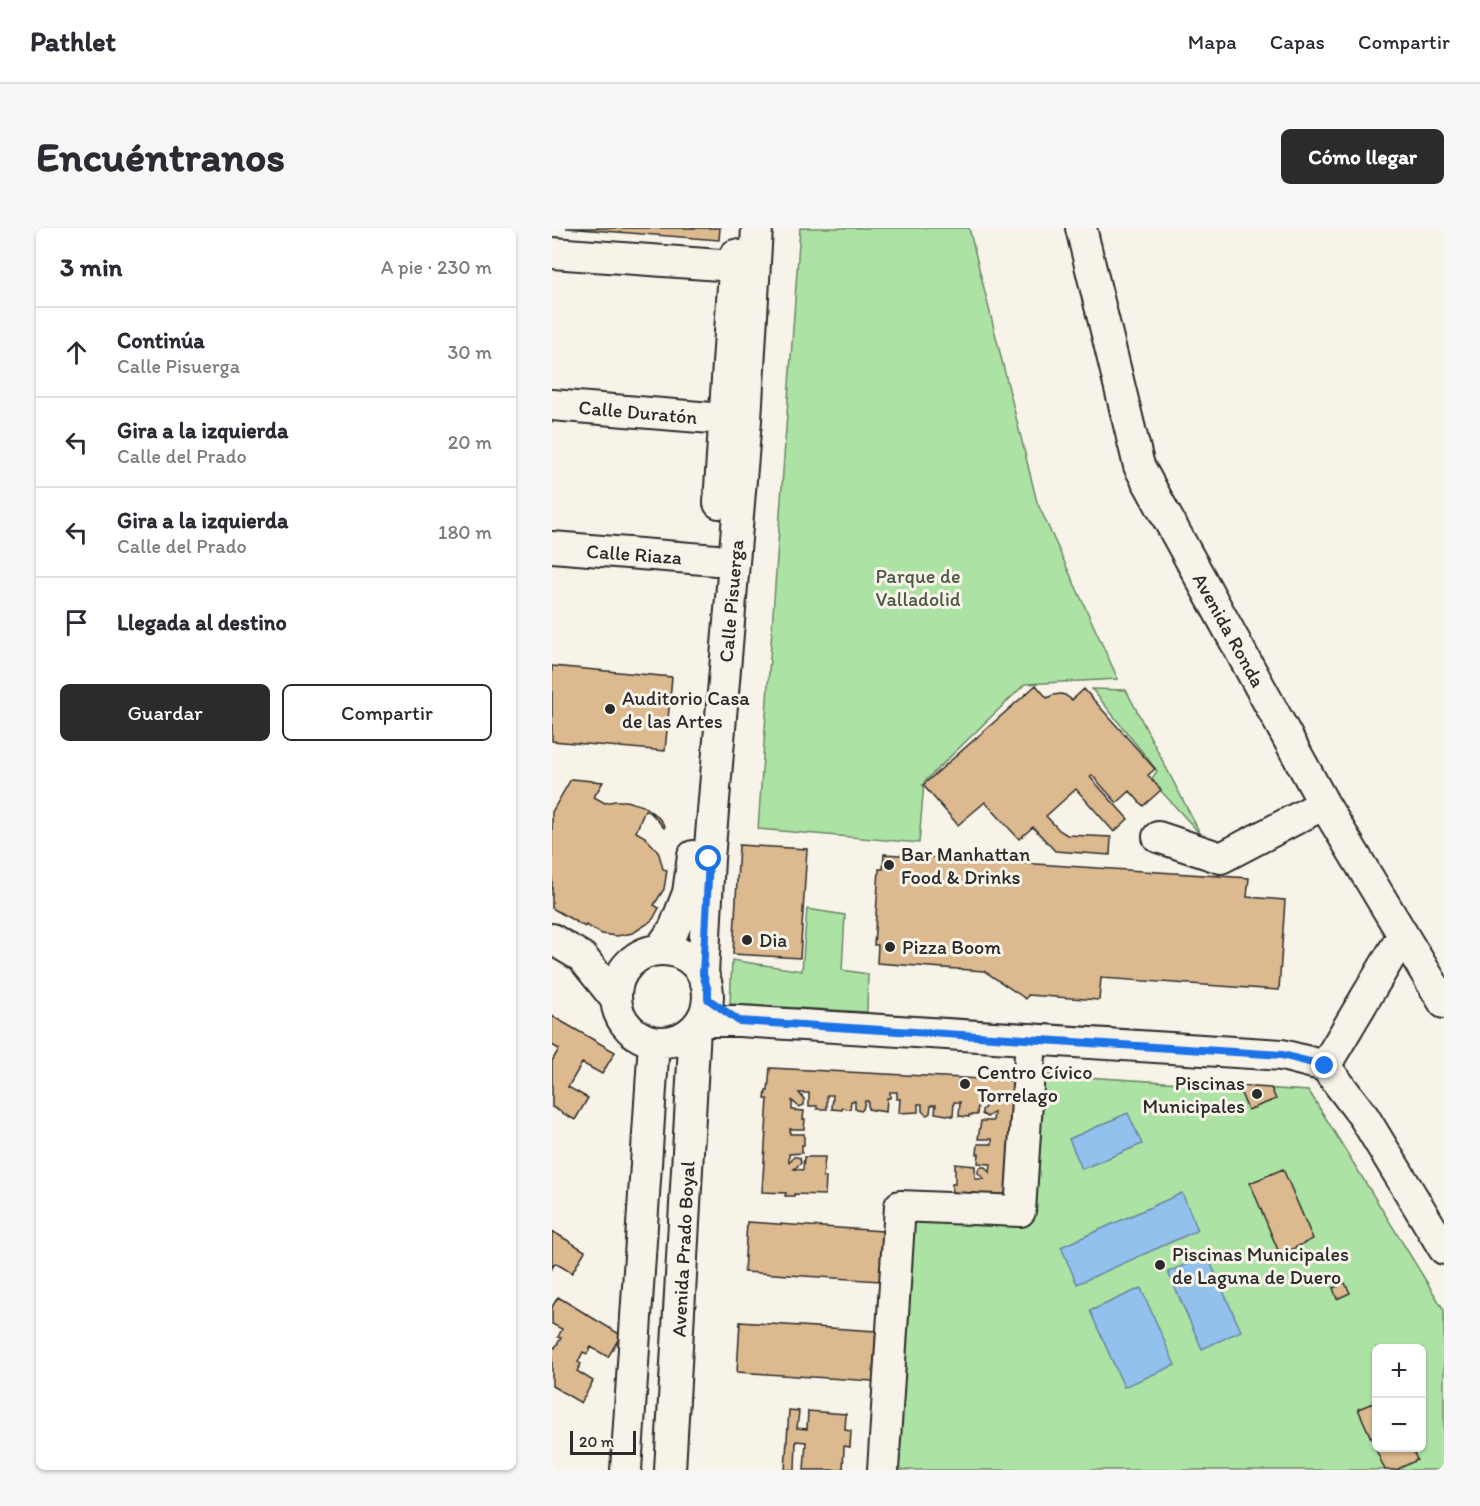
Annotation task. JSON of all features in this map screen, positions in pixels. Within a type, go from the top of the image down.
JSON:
[{"type":"street","name":"Calle Pisuerga","points":[[647,954],[674,928],[688,893],[699,825],[737,228]]},
{"type":"street","name":"Calle Pisuerga","points":[[702,1006],[709,859],[746,420],[757,228]]},
{"type":"street","name":"Avenida Ronda","points":[[1081,228],[1139,465],[1324,804],[1444,1003]]},
{"type":"street","points":[[552,253],[734,266]]},
{"type":"street","name":"Calle Duratón","points":[[552,405],[724,419]]},
{"type":"street","name":"Calle Riaza","points":[[552,548],[716,560]]},
{"type":"street","points":[[1158,837],[1221,858],[1324,804]]},
{"type":"street","points":[[1325,1066],[1402,933]]},
{"type":"street","points":[[552,939],[582,957],[615,998]]},
{"type":"street","points":[[582,957],[671,951],[684,955],[695,963],[702,1006],[687,1036],[665,1043],[654,1042],[630,1031],[622,1021],[615,998],[617,983],[624,968],[647,954]]},
{"type":"street","points":[[702,1006],[739,1021],[1282,1055],[1325,1066],[1364,1117],[1444,1250]]},
{"type":"street","name":"Avenida Prado Boyal","points":[[670,1470],[702,1006]]},
{"type":"street","points":[[883,1470],[900,1206],[1020,1211],[1031,1039]]},
{"type":"street","name":"Avenida Prado Boyal","points":[[626,1470],[654,1042]]},
{"type":"green space","name":"Parque de Valladolid","points":[[800,228],[969,228],[1037,502],[1118,679],[1025,684],[924,782],[919,843],[758,829]]},
{"type":"green space","points":[[1092,689],[1126,690],[1201,835],[1151,780],[1157,771]]},
{"type":"green space","points":[[807,909],[845,915],[842,970],[868,974],[867,1012],[730,1004],[732,960],[802,971]]},
{"type":"green space","name":"Piscinas Municipales de Laguna de Duero","points":[[1037,1074],[1309,1091],[1444,1310],[1444,1470],[891,1470],[908,1214],[1027,1220]]},
{"type":"water","points":[[1128,1113],[1142,1144],[1082,1169],[1069,1139]]},
{"type":"water","points":[[1182,1193],[1198,1230],[1077,1284],[1061,1247]]},
{"type":"water","points":[[1207,1255],[1241,1331],[1202,1349],[1168,1272]]},
{"type":"water","points":[[1141,1288],[1175,1365],[1124,1387],[1090,1311]]},
{"type":"building","points":[[566,228],[720,228],[719,240]]},
{"type":"building","name":"Auditorio Casa de las Artes","points":[[552,666],[672,677],[665,751],[552,741]]},
{"type":"building","points":[[1036,685],[1047,698],[1061,694],[1072,700],[1084,689],[1155,769],[1148,775],[1161,790],[1143,806],[1130,791],[1117,803],[1092,775],[1090,777],[1128,819],[1114,832],[1076,789],[1046,816],[1067,835],[1111,837],[1110,855],[1055,851],[1033,827],[1019,839],[985,802],[958,825],[923,785]]},
{"type":"building","points":[[571,779],[603,782],[594,797],[605,803],[626,801],[643,806],[658,817],[665,826],[664,828],[652,814],[645,810],[636,832],[645,837],[655,848],[663,869],[667,870],[664,889],[654,905],[659,908],[653,919],[633,933],[617,936],[602,934],[552,908],[552,812]]},
{"type":"building","points":[[739,845],[807,849],[800,958],[733,954]]},
{"type":"building","points":[[884,854],[1249,878],[1247,897],[1285,900],[1279,990],[1101,978],[1099,1000],[1028,995],[1026,999],[984,971],[877,963],[878,945],[874,945],[879,869],[883,869]]},
{"type":"building","points":[[552,1016],[615,1052],[602,1074],[582,1063],[568,1087],[588,1098],[575,1120],[552,1107],[552,1061],[559,1049],[552,1045]]},
{"type":"building","points":[[770,1068],[1020,1081],[1013,1205],[951,1202],[952,1184],[955,1184],[955,1164],[975,1166],[975,1179],[984,1179],[978,1173],[981,1167],[985,1167],[990,1173],[991,1164],[978,1163],[979,1154],[977,1154],[978,1144],[992,1144],[992,1139],[978,1139],[981,1121],[993,1121],[994,1112],[987,1117],[982,1114],[982,1110],[988,1104],[978,1103],[977,1115],[969,1115],[969,1117],[959,1116],[960,1102],[954,1102],[953,1116],[935,1113],[936,1105],[931,1105],[930,1113],[927,1115],[922,1111],[922,1104],[918,1104],[918,1112],[899,1113],[900,1099],[897,1099],[897,1092],[890,1092],[886,1112],[868,1109],[868,1101],[865,1101],[861,1111],[855,1108],[855,1101],[851,1101],[850,1109],[832,1109],[833,1095],[827,1095],[827,1109],[817,1109],[817,1106],[809,1106],[809,1093],[799,1093],[804,1099],[804,1105],[799,1107],[792,1101],[792,1110],[804,1111],[804,1129],[790,1129],[790,1134],[804,1134],[804,1145],[802,1145],[802,1153],[789,1154],[789,1162],[794,1157],[800,1158],[801,1163],[794,1169],[803,1170],[804,1157],[825,1157],[823,1177],[826,1177],[825,1195],[785,1196],[786,1193],[762,1192],[768,1099],[765,1099]]},
{"type":"building","name":"Piscinas Municipales","points":[[1238,1086],[1271,1088],[1276,1099],[1248,1110]]},
{"type":"building","points":[[1283,1169],[1313,1239],[1280,1255],[1250,1183]]},
{"type":"building","points":[[747,1222],[883,1231],[880,1281],[744,1272]]},
{"type":"building","points":[[552,1231],[585,1251],[572,1273],[555,1263],[552,1268]]},
{"type":"building","points":[[1345,1283],[1350,1293],[1337,1299],[1333,1288]]},
{"type":"building","points":[[558,1297],[621,1335],[608,1357],[591,1347],[587,1354],[583,1352],[577,1371],[593,1381],[581,1403],[552,1386],[552,1346],[555,1348],[561,1338],[558,1337],[562,1329],[552,1324],[552,1307]]},
{"type":"building","points":[[740,1322],[876,1331],[873,1381],[737,1372]]},
{"type":"building","points":[[1372,1404],[1372,1438],[1371,1438],[1358,1409]]},
{"type":"building","points":[[789,1410],[799,1411],[797,1428],[807,1429],[808,1411],[846,1414],[845,1430],[851,1431],[850,1447],[844,1446],[843,1470],[804,1470],[806,1442],[796,1441],[795,1470],[785,1470]]},
{"type":"building","points":[[1377,1452],[1414,1452],[1417,1460],[1396,1470],[1385,1470]]},
{"type":"place","name":"Auditorio Casa de las Artes","points":[[610,709]]},
{"type":"place","name":"Bar Manhattan Food & Drinks","points":[[889,865]]},
{"type":"place","name":"Dia","points":[[747,940]]},
{"type":"place","name":"Pizza Boom","points":[[890,947]]},
{"type":"place","name":"Centro Cívico Torrelago","points":[[965,1084]]},
{"type":"place","name":"Piscinas Municipales","points":[[1257,1094]]},
{"type":"place","name":"Piscinas Municipales de Laguna de Duero","points":[[1160,1265]]},
{"type":"route","points":[[709,859],[703,974],[708,999],[739,1021],[1282,1055],[1325,1066]]}]
